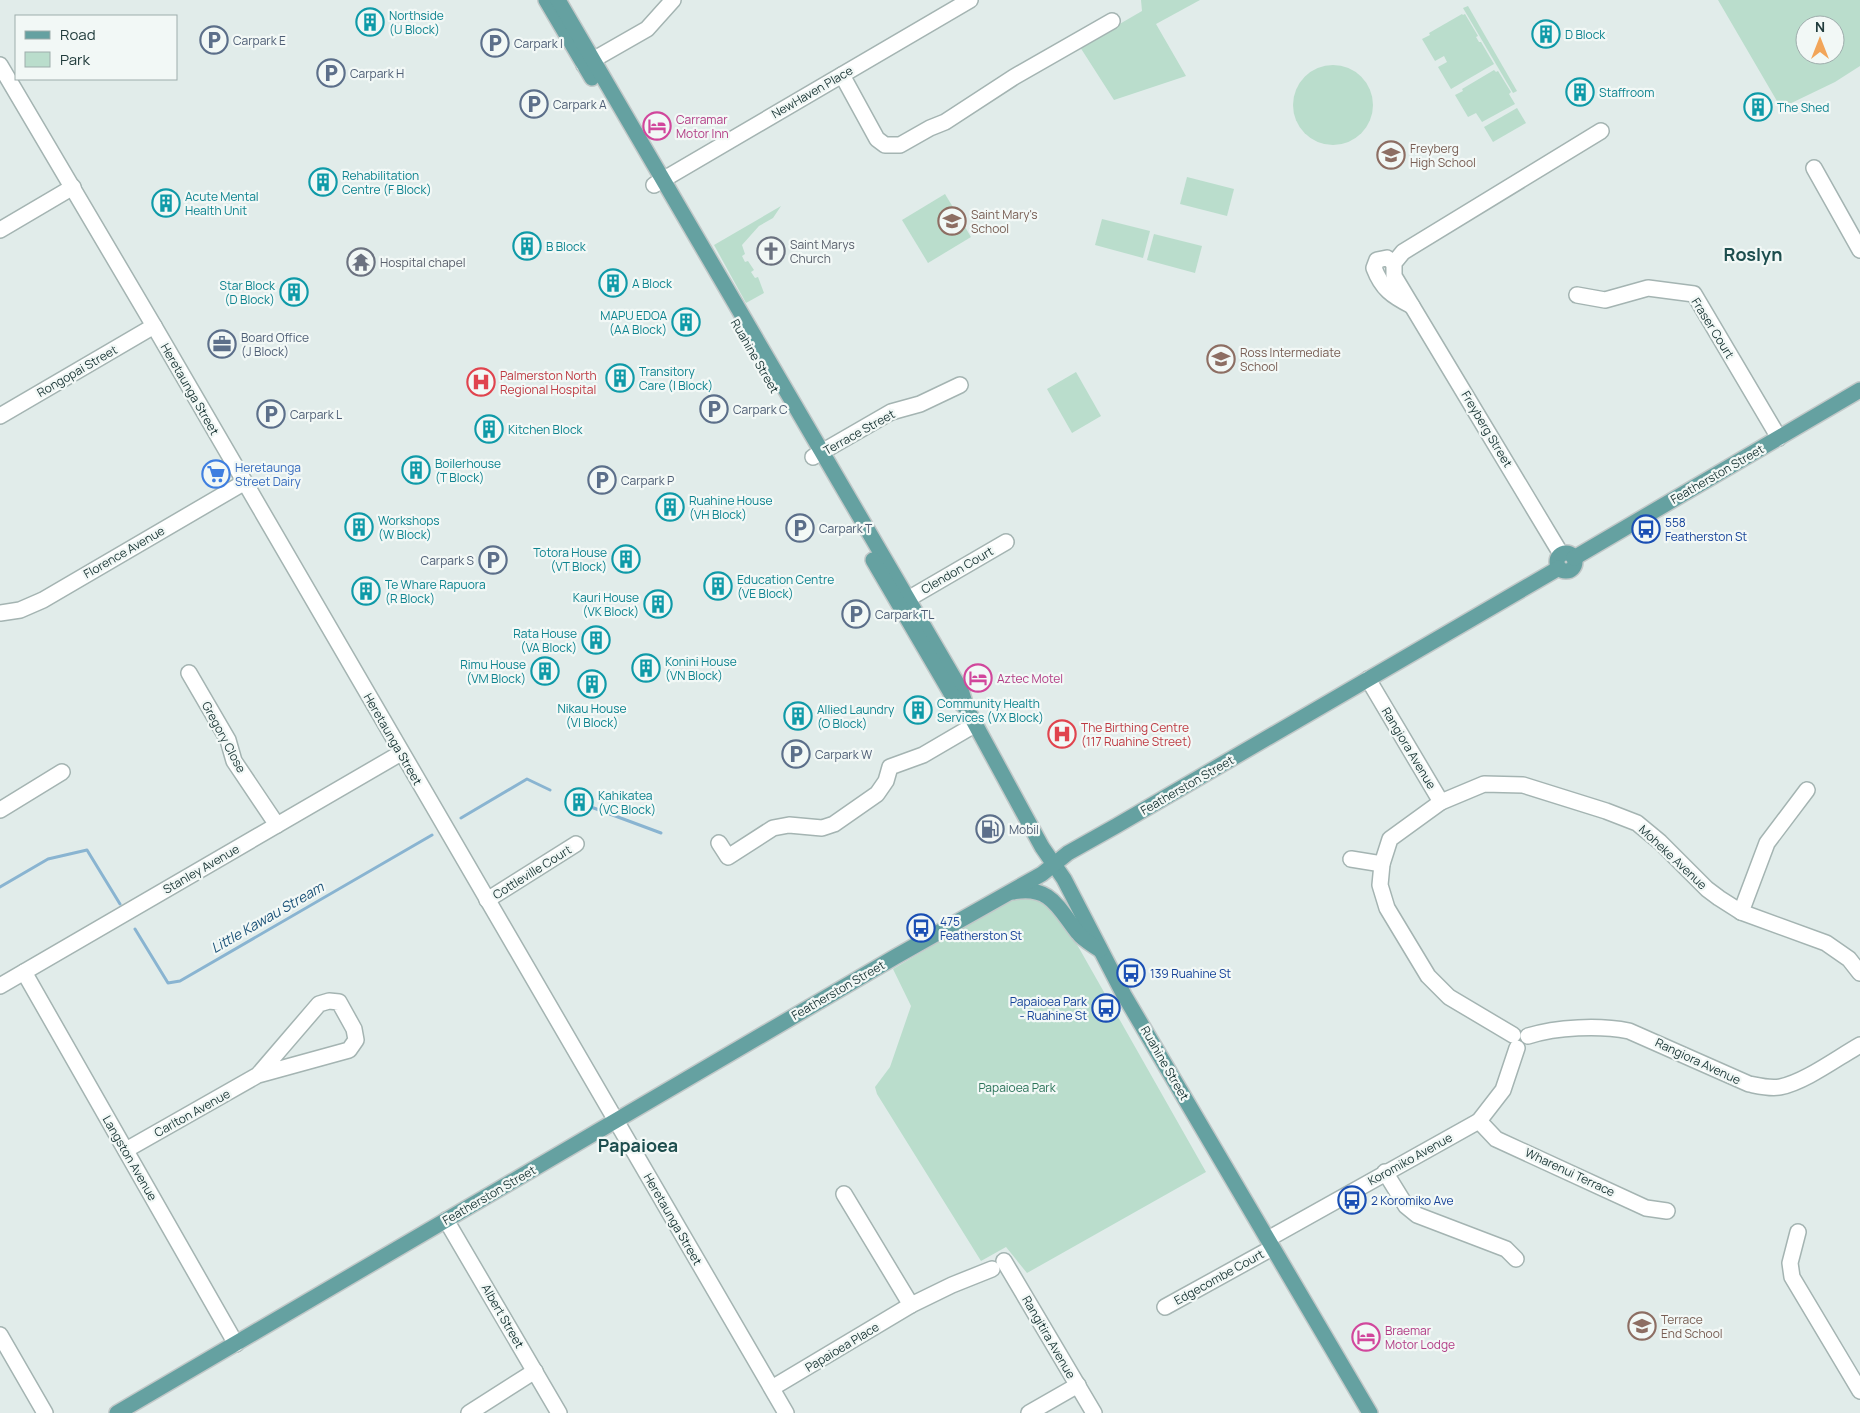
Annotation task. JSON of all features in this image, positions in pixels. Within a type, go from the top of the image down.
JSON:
[{"type":"main road","name":"Ruahine Street","points":[[546,0],[589,62]]},
{"type":"main road","name":"Ruahine Street","points":[[558,0],[589,62],[818,455],[952,695],[967,709]]},
{"type":"main road","name":"Featherston Street","points":[[117,1413],[895,957],[1042,874],[1053,863],[1068,853],[1368,679],[1565,560],[1860,390]]},
{"type":"main road","name":"Ruahine Street","points":[[818,455],[908,599],[961,690],[967,709],[1042,847],[1064,879],[1129,1003],[1370,1413]]},
{"type":"main road","points":[[1009,893],[1024,890],[1037,891],[1050,897],[1079,935],[1102,952]]},
{"type":"street","points":[[589,62],[647,29],[674,0]]},
{"type":"street","name":"NewHaven Place","points":[[659,182],[970,0]]},
{"type":"street","points":[[842,75],[877,139],[885,145],[895,146],[945,122],[1014,77],[1112,21]]},
{"type":"street","name":"Heretaunga Street","points":[[0,65],[73,187],[786,1413]]},
{"type":"street","name":"Freyberg Street","points":[[1565,560],[1394,276],[1394,263],[1403,252],[1600,131]]},
{"type":"street","points":[[1814,168],[1860,250]]},
{"type":"street","points":[[0,230],[73,187]]},
{"type":"street","name":"Fraser Court","points":[[1576,296],[1605,300],[1648,288],[1694,294],[1779,438]]},
{"type":"street","name":"Rongopai Street","points":[[0,416],[154,326]]},
{"type":"street","name":"Terrace Street","points":[[818,455],[892,412],[920,404],[960,385]]},
{"type":"street","name":"Florence Avenue","points":[[0,613],[20,610],[43,600],[245,482]]},
{"type":"street","name":"Clendon Court","points":[[908,599],[1006,542]]},
{"type":"street","name":"Gregory Close","points":[[189,673],[228,740],[234,760],[277,825]]},
{"type":"street","name":"Rangiora Avenue","points":[[1368,679],[1441,802],[1390,839],[1382,864],[1380,884],[1387,908],[1428,976],[1449,997],[1519,1040],[1549,1031],[1614,1028],[1629,1031],[1749,1084],[1766,1088],[1797,1082],[1860,1045]]},
{"type":"street","points":[[719,843],[728,857],[773,828],[789,825],[822,828],[834,824],[882,788],[890,767],[923,755],[976,724]]},
{"type":"street","name":"Stanley Avenue","points":[[0,986],[401,753]]},
{"type":"street","points":[[0,810],[62,772]]},
{"type":"street","name":"Moheke Avenue","points":[[1441,802],[1484,784],[1523,785],[1624,817],[1648,830],[1707,889],[1741,912],[1826,943],[1849,959],[1860,973]]},
{"type":"street","points":[[1741,912],[1767,843],[1807,790]]},
{"type":"street","name":"Cottleville Court","points":[[487,900],[576,844]]},
{"type":"street","points":[[1351,859],[1382,864]]},
{"type":"street","name":"Langston Avenue","points":[[24,972],[236,1344]]},
{"type":"street","name":"Carlton Avenue","points":[[126,1150],[258,1075],[349,1050],[356,1040],[354,1029],[339,1002],[329,1001],[319,1004],[258,1075]]},
{"type":"street","name":"Koromiko Avenue","points":[[1270,1243],[1386,1172],[1479,1121],[1503,1090],[1519,1040]]},
{"type":"street","name":"Wharenui Terrace","points":[[1479,1121],[1496,1139],[1646,1208],[1667,1211]]},
{"type":"street","points":[[1386,1172],[1406,1206],[1418,1215],[1506,1249],[1516,1259]]},
{"type":"street","points":[[844,1194],[911,1305]]},
{"type":"street","name":"Albert Street","points":[[446,1220],[559,1413]]},
{"type":"street","points":[[1798,1232],[1790,1263],[1792,1277],[1799,1292],[1860,1391]]},
{"type":"street","name":"Edgecombe Court","points":[[1165,1307],[1270,1243]]},
{"type":"street","name":"Papaioea Place","points":[[772,1388],[911,1305],[998,1265]]},
{"type":"street","name":"Rangitira Avenue","points":[[998,1265],[1078,1385],[1094,1413]]},
{"type":"street","points":[[0,1335],[46,1413]]},
{"type":"street","points":[[469,1413],[535,1372]]},
{"type":"street","points":[[1029,1413],[1078,1385]]},
{"type":"green space","points":[[1141,0],[1200,0],[1156,24],[1186,76],[1114,100],[1080,47],[1142,11]]},
{"type":"green space","points":[[1718,0],[1860,0],[1860,66],[1835,82],[1781,108]]},
{"type":"green space","points":[[1468,6],[1517,91],[1513,93],[1463,8]]},
{"type":"green space","points":[[1462,14],[1465,14],[1478,36],[1476,37],[1494,64],[1451,89],[1438,67],[1447,62],[1444,56],[1435,61],[1422,39]]},
{"type":"green space","points":[[1333,65],[1348,68],[1361,77],[1370,90],[1373,105],[1370,120],[1361,133],[1348,142],[1333,145],[1318,142],[1305,133],[1296,120],[1293,105],[1296,90],[1305,77],[1318,68]]},
{"type":"green space","points":[[1494,70],[1498,71],[1511,92],[1509,94],[1515,104],[1482,122],[1476,113],[1468,117],[1455,95]]},
{"type":"green space","points":[[1517,108],[1526,123],[1493,142],[1484,127]]},
{"type":"green space","points":[[1187,177],[1234,189],[1227,216],[1180,204]]},
{"type":"green space","points":[[945,194],[971,237],[928,263],[902,220]]},
{"type":"green space","points":[[781,206],[773,218],[759,226],[742,245],[745,254],[742,256],[745,262],[748,261],[754,270],[751,272],[755,278],[758,277],[764,293],[746,303],[714,245]]},
{"type":"green space","points":[[1102,219],[1150,231],[1143,258],[1095,245]]},
{"type":"green space","points":[[1154,234],[1202,246],[1195,273],[1147,260]]},
{"type":"green space","points":[[1076,372],[1101,416],[1072,433],[1047,389]]},
{"type":"green space","name":"Papaioea Park","points":[[1041,881],[1206,1172],[1027,1273],[1006,1247],[981,1261],[877,1094],[875,1087],[890,1067],[911,1006],[893,969]]},
{"type":"waterway","points":[[461,818],[527,779],[550,790]]},
{"type":"waterway","points":[[591,807],[661,833]]},
{"type":"waterway","name":"Little Kawau Stream","points":[[135,929],[168,983],[180,981],[432,835]]},
{"type":"waterway","name":"Little Kawau Stream","points":[[0,887],[48,859],[87,850],[120,904]]},
{"type":"place","name":"Northside (U Block)","points":[[370,22]]},
{"type":"place","name":"D Block","points":[[1546,34]]},
{"type":"place","name":"Carpark E","points":[[214,40]]},
{"type":"place","name":"Carpark I","points":[[495,43]]},
{"type":"place","name":"Carpark H","points":[[331,73]]},
{"type":"place","name":"Staffroom","points":[[1580,92]]},
{"type":"place","name":"Carpark A","points":[[534,104]]},
{"type":"place","name":"The Shed","points":[[1758,107]]},
{"type":"place","name":"Carramar Motor Inn","points":[[657,126]]},
{"type":"place","name":"Freyberg High School","points":[[1391,155]]},
{"type":"place","name":"Rehabilitation Centre (F Block)","points":[[323,182]]},
{"type":"place","name":"Acute Mental Health Unit","points":[[166,203]]},
{"type":"place","name":"Saint Mary's School","points":[[952,221]]},
{"type":"place","name":"B Block","points":[[527,246]]},
{"type":"place","name":"Saint Marys Church","points":[[771,251]]},
{"type":"place","name":"Hospital chapel","points":[[361,262]]},
{"type":"place","name":"A Block","points":[[613,283]]},
{"type":"place","name":"Star Block (D Block)","points":[[294,292]]},
{"type":"place","name":"MAPU EDOA (AA Block)","points":[[686,322]]},
{"type":"place","name":"Board Office (J Block)","points":[[222,344]]},
{"type":"place","name":"Ross Intermediate School","points":[[1221,359]]},
{"type":"place","name":"Transitory Care (I Block)","points":[[620,378]]},
{"type":"place","name":"Palmerston North Regional Hospital","points":[[481,382]]},
{"type":"place","name":"Carpark C","points":[[714,409]]},
{"type":"place","name":"Carpark L","points":[[271,414]]},
{"type":"place","name":"Kitchen Block","points":[[489,429]]},
{"type":"place","name":"Boilerhouse (T Block)","points":[[416,470]]},
{"type":"place","name":"Heretaunga Street Dairy","points":[[216,474]]},
{"type":"place","name":"Carpark P","points":[[602,480]]},
{"type":"place","name":"Ruahine House (VH Block)","points":[[670,507]]},
{"type":"place","name":"Workshops (W Block)","points":[[359,527]]},
{"type":"place","name":"Carpark T","points":[[800,528]]},
{"type":"place","name":"558 Featherston St","points":[[1646,529]]},
{"type":"place","name":"Totora House (VT Block)","points":[[626,559]]},
{"type":"place","name":"Carpark S","points":[[493,560]]},
{"type":"place","name":"Education Centre (VE Block)","points":[[718,586]]},
{"type":"place","name":"Te Whare Rapuora (R Block)","points":[[366,591]]},
{"type":"place","name":"Kauri House (VK Block)","points":[[658,604]]},
{"type":"place","name":"Carpark TL","points":[[856,614]]},
{"type":"place","name":"Rata House (VA Block)","points":[[596,640]]},
{"type":"place","name":"Konini House (VN Block)","points":[[646,668]]},
{"type":"place","name":"Rimu House (VM Block)","points":[[545,671]]},
{"type":"place","name":"Aztec Motel","points":[[978,678]]},
{"type":"place","name":"Nikau House (VI Block)","points":[[592,684]]},
{"type":"place","name":"Community Health Services (VX Block)","points":[[918,710]]},
{"type":"place","name":"Allied Laundry (O Block)","points":[[798,716]]},
{"type":"place","name":"The Birthing Centre (117 Ruahine Street)","points":[[1062,734]]},
{"type":"place","name":"Carpark W","points":[[796,754]]},
{"type":"place","name":"Kahikatea (VC Block)","points":[[579,802]]},
{"type":"place","name":"Mobil","points":[[990,829]]},
{"type":"place","name":"475 Featherston St","points":[[921,928]]},
{"type":"place","name":"139 Ruahine St","points":[[1131,973]]},
{"type":"place","name":"Papaioea Park - Ruahine St","points":[[1106,1008]]},
{"type":"place","name":"2 Koromiko Ave","points":[[1352,1200]]},
{"type":"place","name":"Terrace End School","points":[[1642,1326]]},
{"type":"place","name":"Braemar Motor Lodge","points":[[1366,1337]]},
{"type":"district","name":"Roslyn","points":[[1753,254]]},
{"type":"district","name":"Papaioea","points":[[638,1145]]}]
